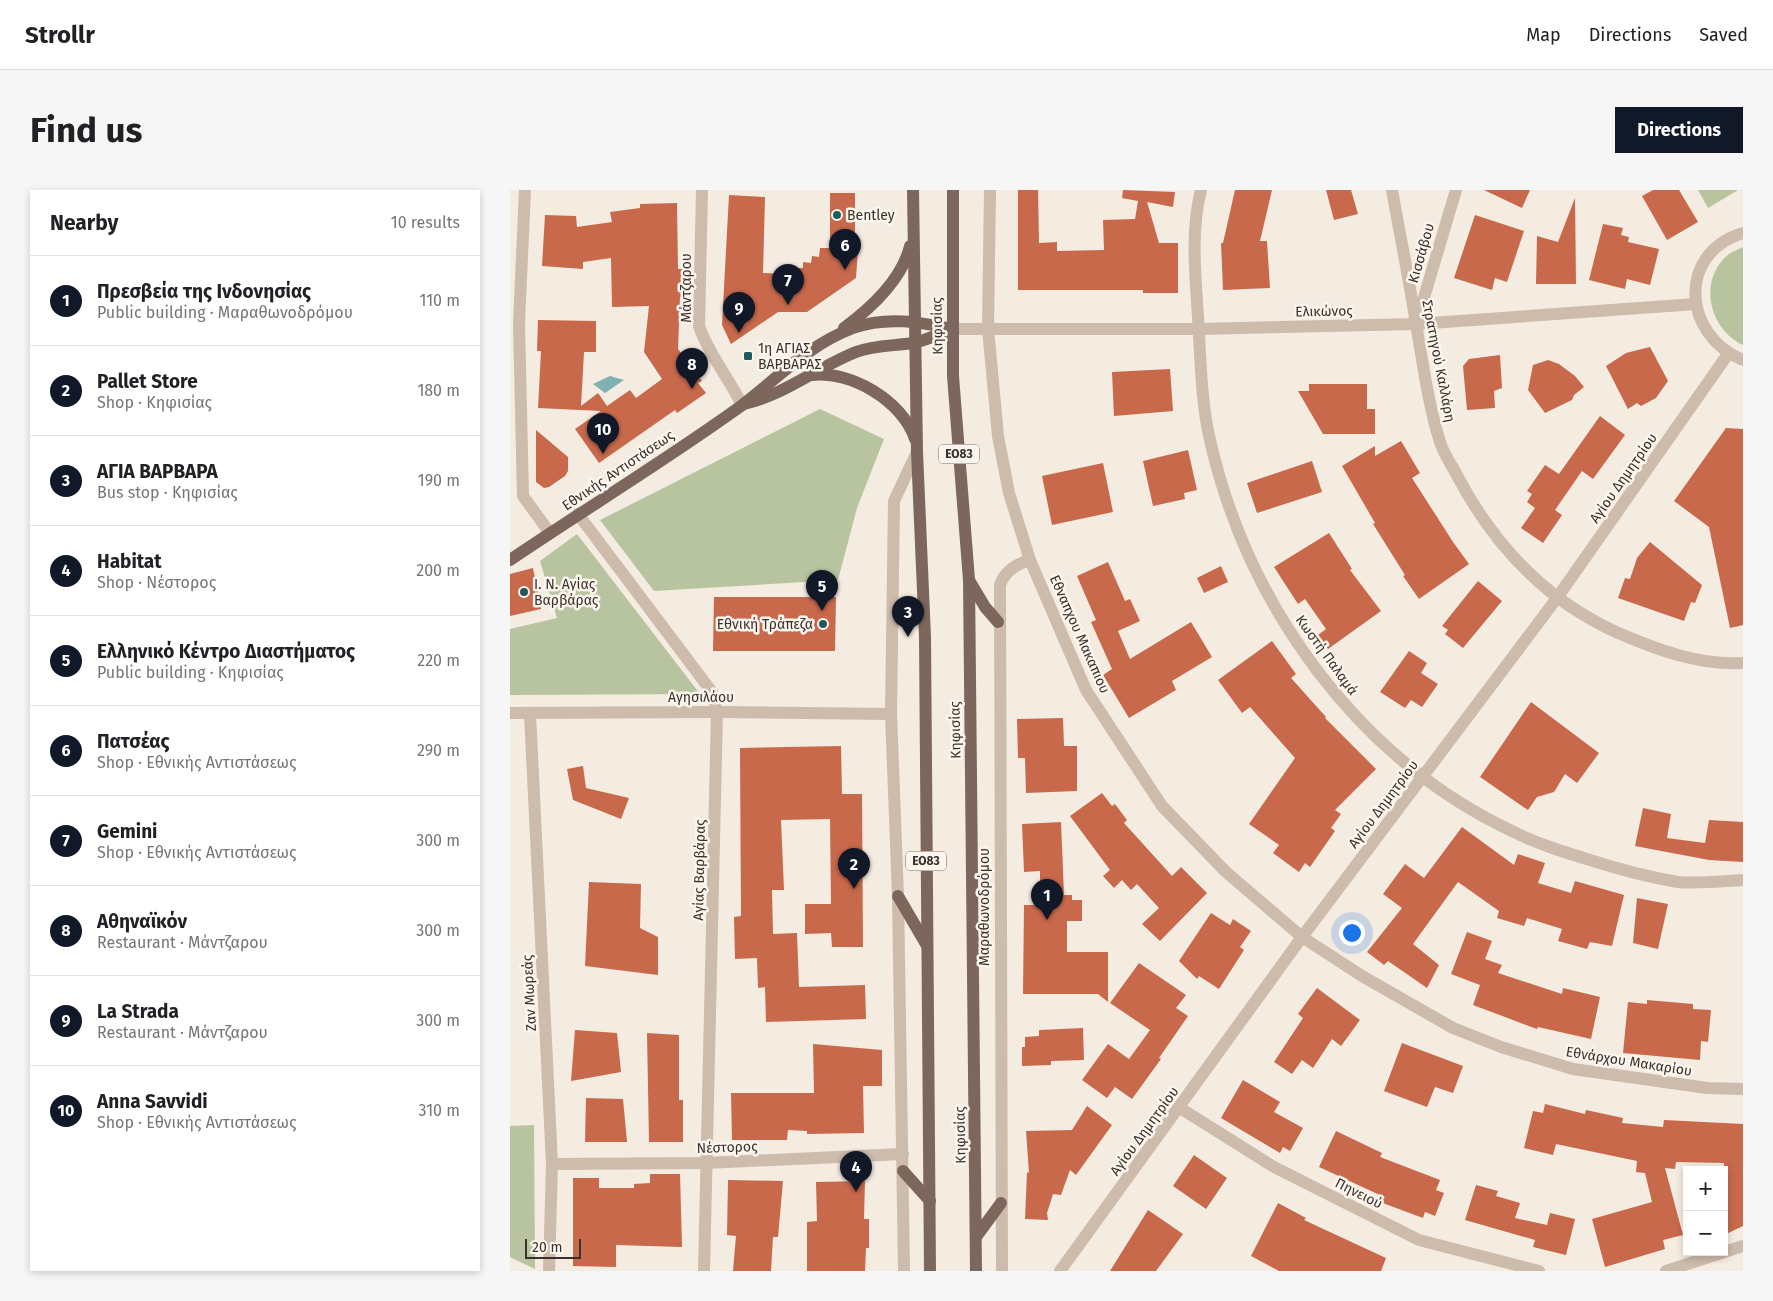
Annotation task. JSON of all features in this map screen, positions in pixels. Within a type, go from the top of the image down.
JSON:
[{"type":"main road","name":"Κηφισίας","points":[[913,190],[917,452],[924,637],[930,1271]]},
{"type":"main road","name":"Κηφισίας","points":[[952,190],[953,376],[969,580],[976,1271]]},
{"type":"main road","points":[[835,335],[869,308],[894,279],[903,267],[913,234]]},
{"type":"main road","name":"Εθνικής Αντιστάσεως","points":[[510,560],[742,405],[798,358],[835,335],[874,323],[915,321],[953,328]]},
{"type":"main road","name":"Εθνικής Αντιστάσεως","points":[[742,405],[768,399],[807,376],[858,351],[880,346],[915,342],[953,328]]},
{"type":"main road","points":[[807,376],[824,374],[840,376],[874,392],[903,417],[913,433],[917,452]]},
{"type":"main road","points":[[969,580],[985,607],[998,622]]},
{"type":"main road","points":[[898,896],[927,944]]},
{"type":"main road","points":[[903,1171],[930,1201]]},
{"type":"main road","points":[[976,1237],[1001,1203]]},
{"type":"street","points":[[524,190],[514,323],[523,496],[550,533]]},
{"type":"street","name":"Μάντζαρου","points":[[702,190],[699,326],[705,343],[732,384],[742,405]]},
{"type":"street","points":[[988,329],[990,190]]},
{"type":"street","name":"Κωστή Παλαμά","points":[[1201,190],[1198,201],[1194,256],[1203,398],[1210,440],[1230,507],[1251,561],[1281,618],[1312,664],[1340,699],[1386,747],[1422,776],[1463,804],[1514,832],[1571,854],[1617,868],[1680,882],[1743,880]]},
{"type":"street","name":"Στρατηγού Καλλάρη","points":[[1392,190],[1423,370],[1440,444],[1492,533],[1524,570],[1557,598],[1595,622],[1651,648],[1701,660],[1743,664]]},
{"type":"street","name":"Κισσάβου","points":[[1416,324],[1456,190]]},
{"type":"street","points":[[1743,233],[1720,245],[1708,257],[1700,272],[1696,288],[1696,304],[1701,324],[1712,341],[1728,354],[1743,360]]},
{"type":"street","name":"Ελικώνος","points":[[953,328],[1199,329],[1416,324],[1696,304]]},
{"type":"street","name":"Εθναπχου Μακαπιου","points":[[988,329],[997,427],[1009,493],[1030,560],[1086,690],[1162,806],[1226,872],[1302,937]]},
{"type":"street","name":"Αγίου Δημητρίου","points":[[1060,1271],[1180,1108],[1302,937],[1557,598],[1728,354]]},
{"type":"street","name":"Κηφισίας","points":[[904,1271],[898,896],[891,714],[894,501],[917,452]]},
{"type":"street","name":"Αγίας Βαρβάρας","points":[[578,514],[712,692],[717,712],[704,1271]]},
{"type":"street","name":"Μαραθωνοδρόμου","points":[[1002,1271],[998,622],[1000,586],[1003,577],[1018,563],[1030,560]]},
{"type":"street","name":"Αγησιλάου","points":[[510,714],[717,712],[891,714]]},
{"type":"street","name":"Ζαν Μωρεάς","points":[[530,714],[552,1164],[549,1271]]},
{"type":"street","name":"Εθνάρχου Μακαρίου","points":[[1302,937],[1424,1013],[1453,1028],[1501,1047],[1573,1069],[1707,1088],[1743,1089]]},
{"type":"street","name":"Πηνειού","points":[[1180,1108],[1274,1167],[1419,1240],[1539,1271]]},
{"type":"street","name":"Νέστορος","points":[[552,1164],[706,1163],[903,1154]]},
{"type":"street","points":[[1666,1271],[1743,1246]]},
{"type":"green space","points":[[1698,190],[1738,190],[1708,208]]},
{"type":"green space","points":[[1743,247],[1743,345],[1731,338],[1722,328],[1715,316],[1710,290],[1713,277],[1719,265],[1729,254]]},
{"type":"green space","points":[[820,409],[884,439],[857,508],[838,580],[654,591],[600,520]]},
{"type":"green space","points":[[577,534],[700,694],[510,695],[510,629],[557,618],[540,561]]},
{"type":"green space","points":[[534,1125],[535,1269],[510,1257],[510,1126]]},
{"type":"water","points":[[610,376],[624,380],[605,393],[593,384]]},
{"type":"building","points":[[1018,190],[1038,190],[1039,243],[1057,242],[1057,251],[1104,250],[1103,220],[1135,219],[1138,201],[1122,198],[1123,190],[1175,192],[1173,207],[1147,202],[1159,243],[1178,243],[1178,293],[1143,293],[1143,290],[1018,290]]},
{"type":"building","points":[[1235,190],[1272,190],[1260,241],[1267,241],[1270,288],[1223,290],[1221,243],[1223,243]]},
{"type":"building","points":[[1326,190],[1351,190],[1358,214],[1334,220]]},
{"type":"building","points":[[1484,190],[1530,190],[1522,208]]},
{"type":"building","points":[[1653,190],[1679,190],[1698,222],[1667,240],[1642,196]]},
{"type":"building","points":[[830,193],[855,193],[855,250],[858,250],[856,278],[807,312],[778,312],[731,344],[722,325],[729,195],[765,197],[763,273],[795,274],[795,268],[803,268],[803,262],[811,263],[812,256],[819,257],[820,248],[830,248]]},
{"type":"building","points":[[1575,198],[1576,284],[1536,284],[1537,236],[1558,242]]},
{"type":"building","points":[[677,203],[678,269],[686,269],[686,297],[680,297],[678,349],[702,381],[698,383],[706,393],[677,413],[675,410],[599,463],[575,429],[601,411],[538,408],[541,351],[537,351],[538,320],[596,321],[596,352],[584,352],[581,406],[598,393],[607,406],[630,390],[636,398],[662,379],[644,352],[649,306],[612,307],[611,258],[583,262],[583,269],[542,266],[545,215],[576,216],[577,227],[612,222],[610,212],[640,208],[640,204]]},
{"type":"building","points":[[1475,215],[1524,231],[1507,282],[1495,278],[1492,290],[1454,278]]},
{"type":"building","points":[[1603,224],[1623,228],[1621,235],[1629,237],[1628,242],[1659,249],[1650,285],[1627,279],[1625,289],[1589,280]]},
{"type":"building","points":[[1650,347],[1668,381],[1656,398],[1641,406],[1637,403],[1628,409],[1606,366],[1626,353]]},
{"type":"building","points":[[1500,355],[1502,388],[1494,391],[1495,408],[1467,410],[1463,366],[1469,359]]},
{"type":"building","points":[[1548,360],[1559,364],[1575,376],[1584,387],[1574,395],[1572,400],[1545,413],[1528,390],[1533,365]]},
{"type":"building","points":[[1170,369],[1173,411],[1114,416],[1112,372]]},
{"type":"building","points":[[1309,384],[1367,384],[1367,409],[1375,409],[1375,434],[1323,434],[1298,391],[1309,391]]},
{"type":"building","points":[[1600,416],[1625,435],[1593,479],[1582,471],[1555,510],[1562,515],[1543,543],[1521,528],[1535,508],[1527,502],[1532,494],[1527,491],[1545,465],[1559,474]]},
{"type":"building","points":[[1726,428],[1743,429],[1743,625],[1730,628],[1709,527],[1674,501]]},
{"type":"building","points":[[536,430],[568,457],[568,471],[565,476],[549,487],[544,488],[536,482]]},
{"type":"building","points":[[1401,441],[1420,473],[1412,478],[1469,564],[1419,599],[1403,576],[1405,575],[1373,524],[1375,523],[1342,466],[1375,446],[1375,456]]},
{"type":"building","points":[[1188,450],[1197,490],[1184,493],[1185,499],[1153,506],[1143,461]]},
{"type":"building","points":[[1312,461],[1322,492],[1257,513],[1247,483]]},
{"type":"building","points":[[1103,463],[1113,512],[1052,525],[1042,476]]},
{"type":"building","points":[[1329,533],[1352,569],[1350,570],[1381,611],[1328,649],[1318,635],[1326,629],[1305,599],[1298,604],[1274,567]]},
{"type":"building","points":[[1650,542],[1702,585],[1695,603],[1691,602],[1684,621],[1618,598],[1625,578],[1630,579],[1637,558]]},
{"type":"building","points":[[1108,562],[1125,601],[1130,599],[1140,621],[1118,631],[1130,659],[1191,622],[1212,657],[1172,681],[1176,690],[1129,718],[1103,675],[1112,669],[1091,622],[1096,620],[1077,576]]},
{"type":"building","points":[[1221,566],[1228,582],[1204,593],[1197,578]]},
{"type":"building","name":"Ι. Ν. Αγίας Βαρβάρας","points":[[533,568],[541,609],[510,616],[510,574]]},
{"type":"building","points":[[1478,581],[1502,601],[1463,648],[1445,634],[1448,630],[1442,626]]},
{"type":"building","points":[[714,597],[836,597],[835,651],[713,651]]},
{"type":"building","points":[[1272,641],[1296,674],[1291,678],[1325,718],[1376,769],[1335,810],[1341,814],[1331,828],[1335,831],[1310,867],[1305,863],[1299,872],[1273,853],[1279,845],[1249,824],[1295,758],[1250,707],[1242,713],[1218,680]]},
{"type":"building","points":[[1409,651],[1427,663],[1421,673],[1438,684],[1422,707],[1411,700],[1405,708],[1380,692]]},
{"type":"building","points":[[1531,702],[1599,753],[1577,783],[1565,774],[1554,792],[1537,797],[1528,810],[1480,777]]},
{"type":"building","points":[[1063,718],[1064,746],[1077,746],[1077,791],[1026,793],[1025,758],[1018,758],[1017,719]]},
{"type":"building","points":[[841,746],[842,794],[862,794],[863,947],[832,947],[831,933],[805,934],[805,904],[831,904],[830,819],[781,820],[784,890],[772,890],[773,934],[797,933],[799,987],[865,985],[866,1019],[766,1022],[765,987],[758,988],[757,958],[735,959],[734,917],[741,916],[740,748]]},
{"type":"building","points":[[583,766],[586,788],[629,798],[621,819],[573,800],[567,769]]},
{"type":"building","points":[[1102,793],[1112,806],[1115,804],[1127,820],[1124,823],[1172,876],[1181,867],[1207,893],[1160,941],[1142,924],[1159,908],[1137,884],[1131,890],[1122,880],[1114,888],[1103,876],[1110,870],[1070,816]]},
{"type":"building","points":[[1643,808],[1671,814],[1667,838],[1705,843],[1709,820],[1743,822],[1743,862],[1709,860],[1635,846]]},
{"type":"building","points":[[1061,822],[1064,895],[1072,895],[1072,900],[1082,900],[1082,921],[1067,921],[1067,952],[1108,952],[1108,1002],[1098,994],[1023,994],[1024,905],[1040,905],[1040,871],[1024,872],[1022,824]]},
{"type":"building","points":[[1462,827],[1514,865],[1518,854],[1545,863],[1538,883],[1571,893],[1575,881],[1624,895],[1612,946],[1590,942],[1587,949],[1558,941],[1562,929],[1527,918],[1524,926],[1497,918],[1499,911],[1458,882],[1413,944],[1439,965],[1427,988],[1388,961],[1384,965],[1367,952],[1402,908],[1383,894],[1405,864],[1424,878]]},
{"type":"building","points":[[589,882],[641,884],[640,928],[658,937],[658,975],[585,966]]},
{"type":"building","points":[[1637,898],[1668,904],[1658,949],[1633,943]]},
{"type":"building","points":[[1211,913],[1230,925],[1233,919],[1251,931],[1240,947],[1244,950],[1219,989],[1199,976],[1197,979],[1179,961]]},
{"type":"building","points":[[1467,932],[1492,941],[1485,959],[1502,965],[1498,973],[1562,994],[1563,988],[1600,997],[1591,1039],[1538,1027],[1537,1029],[1473,1005],[1480,985],[1451,974]]},
{"type":"building","points":[[1139,963],[1186,995],[1176,1008],[1188,1016],[1159,1058],[1161,1059],[1132,1099],[1115,1087],[1107,1098],[1082,1080],[1108,1044],[1129,1059],[1150,1030],[1110,1003]]},
{"type":"building","points":[[1317,988],[1360,1020],[1341,1046],[1332,1039],[1313,1068],[1302,1060],[1292,1074],[1274,1062],[1303,1018],[1298,1014]]},
{"type":"building","points":[[1647,1000],[1693,1004],[1693,1009],[1711,1010],[1708,1042],[1701,1041],[1700,1060],[1623,1053],[1628,1002],[1647,1004]]},
{"type":"building","points":[[1083,1028],[1084,1060],[1051,1061],[1051,1065],[1022,1066],[1022,1047],[1025,1047],[1025,1037],[1039,1036],[1039,1030]]},
{"type":"building","points":[[575,1030],[617,1033],[621,1072],[571,1081]]},
{"type":"building","points":[[647,1033],[679,1035],[679,1100],[683,1100],[683,1142],[649,1142]]},
{"type":"building","points":[[1402,1043],[1463,1066],[1453,1093],[1435,1087],[1427,1107],[1384,1091]]},
{"type":"building","points":[[813,1044],[882,1050],[882,1086],[863,1086],[864,1133],[807,1134],[807,1131],[788,1130],[787,1140],[732,1140],[731,1093],[814,1093]]},
{"type":"building","points":[[1243,1080],[1280,1102],[1274,1112],[1303,1128],[1290,1151],[1283,1147],[1280,1153],[1221,1118]]},
{"type":"building","points":[[586,1098],[623,1099],[627,1142],[585,1142]]},
{"type":"building","points":[[1545,1104],[1585,1114],[1586,1110],[1623,1118],[1622,1123],[1663,1127],[1664,1120],[1743,1124],[1743,1226],[1728,1233],[1728,1166],[1724,1166],[1724,1163],[1676,1162],[1675,1169],[1665,1168],[1683,1235],[1663,1240],[1665,1249],[1605,1267],[1592,1219],[1652,1202],[1645,1173],[1636,1172],[1637,1161],[1556,1144],[1553,1155],[1524,1148],[1533,1111],[1543,1113]]},
{"type":"building","points":[[1087,1106],[1112,1125],[1076,1175],[1070,1170],[1061,1195],[1053,1194],[1047,1213],[1048,1220],[1025,1219],[1027,1172],[1029,1173],[1026,1131],[1072,1130]]},
{"type":"building","points":[[1336,1131],[1382,1153],[1380,1157],[1440,1180],[1436,1190],[1444,1193],[1435,1216],[1425,1212],[1423,1218],[1380,1202],[1382,1196],[1319,1167]]},
{"type":"building","points":[[1194,1155],[1227,1178],[1206,1209],[1173,1186]]},
{"type":"building","points":[[650,1174],[680,1174],[682,1247],[616,1245],[616,1267],[573,1266],[573,1178],[599,1178],[599,1188],[634,1188],[634,1184],[650,1183]]},
{"type":"building","points":[[728,1180],[783,1181],[778,1237],[773,1237],[771,1271],[733,1271],[736,1236],[727,1235]]},
{"type":"building","points":[[865,1181],[864,1219],[869,1219],[869,1248],[866,1248],[865,1271],[807,1271],[807,1222],[817,1221],[816,1182]]},
{"type":"building","points":[[1476,1185],[1498,1191],[1496,1196],[1520,1203],[1515,1218],[1547,1225],[1550,1213],[1575,1219],[1566,1255],[1533,1247],[1535,1240],[1465,1220]]},
{"type":"building","points":[[1278,1203],[1306,1218],[1304,1220],[1386,1258],[1381,1271],[1279,1271],[1251,1256]]},
{"type":"building","points":[[1148,1210],[1183,1234],[1156,1271],[1110,1271]]},
{"type":"place","name":"Bentley","points":[[837,215]]},
{"type":"place","name":"Πατσέας","points":[[845,270]]},
{"type":"place","name":"Gemini","points":[[788,305]]},
{"type":"place","name":"La Strada","points":[[739,333]]},
{"type":"place","name":"1η ΑΓΙΑΣ ΒΑΡΒΑΡΑΣ","points":[[748,356]]},
{"type":"place","name":"Αθηναϊκόν","points":[[692,389]]},
{"type":"place","name":"Anna Savvidi","points":[[603,454]]},
{"type":"place","name":"Ι. Ν. Αγίας Βαρβάρας","points":[[524,592]]},
{"type":"place","name":"Ελληνικό Κέντρο Διαστήματος","points":[[822,611]]},
{"type":"place","name":"Εθνική Τράπεζα","points":[[823,624]]},
{"type":"place","name":"ΑΓΙΑ ΒΑΡΒΑΡΑ","points":[[908,637]]},
{"type":"place","name":"Pallet Store","points":[[854,889]]},
{"type":"place","name":"Πρεσβεία της Ινδονησίας","points":[[1047,920]]},
{"type":"place","name":"Habitat","points":[[856,1192]]}]
